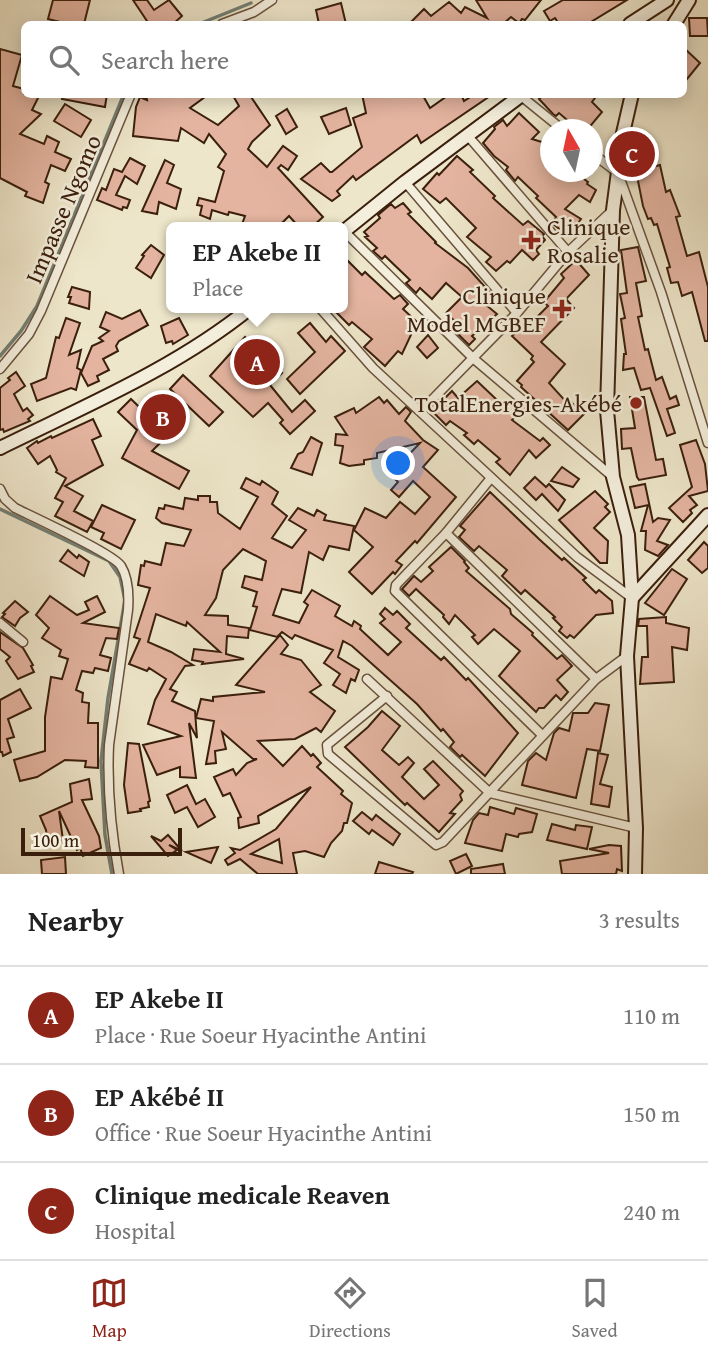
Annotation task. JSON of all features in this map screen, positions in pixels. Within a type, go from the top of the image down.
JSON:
[{"type":"street","points":[[230,21],[254,12],[272,0]]},
{"type":"street","points":[[635,21],[667,0]]},
{"type":"street","points":[[676,21],[689,0]]},
{"type":"street","name":"Impasse Ngomo","points":[[0,369],[29,334],[41,312],[129,98]]},
{"type":"street","points":[[348,228],[518,98]]},
{"type":"street","points":[[526,98],[550,119]]},
{"type":"street","points":[[631,98],[623,133],[613,210],[607,410],[613,477],[628,535],[632,598],[627,656],[636,828],[635,874]]},
{"type":"street","points":[[468,136],[568,252]]},
{"type":"street","points":[[603,161],[618,173],[657,280],[708,443]]},
{"type":"street","points":[[405,182],[517,313]]},
{"type":"street","points":[[421,411],[517,313],[568,252],[613,210]]},
{"type":"street","points":[[348,235],[474,359],[613,477]]},
{"type":"street","points":[[0,448],[139,379],[214,335],[243,313]]},
{"type":"street","points":[[324,313],[373,368],[577,558],[632,598]]},
{"type":"street","points":[[491,478],[446,533],[396,585],[395,591],[542,735]]},
{"type":"street","points":[[0,489],[5,499],[15,508],[115,559],[125,576],[129,596],[128,610],[108,766],[110,817],[119,874]]},
{"type":"street","points":[[632,598],[708,515]]},
{"type":"street","points":[[446,533],[597,679]]},
{"type":"street","points":[[0,623],[23,642]]},
{"type":"street","points":[[387,696],[327,745],[328,754],[436,845],[443,842],[597,679],[627,656]]},
{"type":"street","points":[[367,679],[490,793],[636,828]]},
{"type":"building","points":[[53,0],[90,0],[85,21],[48,19]]},
{"type":"building","points":[[133,0],[147,0],[154,10],[169,0],[182,16],[176,21],[147,21]]},
{"type":"building","points":[[476,0],[541,0],[525,20],[520,21],[511,17],[506,21],[412,21],[424,9],[431,16],[449,2],[461,13],[465,7],[487,18]]},
{"type":"building","points":[[563,0],[627,0],[593,21],[557,21],[555,18],[550,21],[544,11]]},
{"type":"building","points":[[341,3],[345,21],[318,21],[316,10]]},
{"type":"building","points":[[689,18],[707,18],[708,36],[690,36]]},
{"type":"building","points":[[0,49],[21,55],[13,86],[21,88],[21,98],[38,98],[32,110],[41,114],[20,134],[44,144],[47,136],[59,142],[55,152],[71,159],[65,171],[51,165],[45,182],[49,184],[43,203],[25,196],[27,192],[0,178]]},
{"type":"building","points":[[687,51],[700,63],[687,79]]},
{"type":"building","points":[[62,98],[106,98],[105,107]]},
{"type":"building","points":[[140,98],[204,98],[190,108],[218,125],[239,106],[234,98],[252,98],[270,125],[248,149],[267,167],[283,146],[297,156],[288,170],[281,165],[278,168],[323,217],[318,222],[294,222],[289,216],[283,222],[243,222],[245,216],[229,212],[228,215],[212,210],[210,219],[200,215],[202,206],[197,205],[199,198],[215,202],[224,171],[218,167],[226,154],[209,134],[204,143],[181,128],[178,141],[133,136],[136,107]]},
{"type":"building","points":[[363,98],[424,98],[430,108],[444,98],[463,98],[464,101],[469,98],[487,98],[421,143],[417,135],[356,180],[353,176],[337,191],[340,195],[332,201],[301,179],[321,163],[332,172],[362,147],[353,118],[366,113]]},
{"type":"building","points":[[540,98],[595,98],[592,102],[602,112],[596,119],[566,119],[559,113],[556,116]]},
{"type":"building","points":[[65,104],[91,120],[81,137],[54,121]]},
{"type":"building","points":[[346,108],[351,125],[329,134],[321,117]]},
{"type":"building","points":[[287,109],[297,127],[286,134],[276,116]]},
{"type":"building","points":[[519,113],[539,132],[532,139],[540,141],[540,182],[588,182],[587,184],[596,190],[590,202],[579,195],[565,209],[581,219],[568,236],[552,223],[556,217],[536,198],[538,196],[518,177],[515,181],[506,170],[508,167],[483,143],[494,127],[503,120],[507,126]]},
{"type":"building","points":[[457,156],[473,170],[470,172],[495,196],[493,198],[523,225],[528,221],[544,234],[542,236],[545,240],[536,250],[539,254],[533,260],[522,250],[510,263],[507,261],[496,271],[486,262],[491,257],[467,237],[476,228],[446,198],[440,203],[423,189]]},
{"type":"building","points":[[130,158],[145,166],[137,184],[125,176],[116,195],[130,200],[127,208],[123,207],[122,210],[97,200],[102,188],[106,190],[114,169],[122,172]]},
{"type":"building","points":[[165,160],[174,165],[167,183],[181,189],[176,209],[159,202],[157,214],[142,211]]},
{"type":"building","points":[[660,165],[666,192],[670,190],[680,216],[676,217],[687,256],[699,252],[708,287],[708,341],[705,341],[692,292],[682,296],[678,282],[671,283],[667,268],[670,267],[657,224],[654,225],[651,218],[648,219],[643,206],[636,171]]},
{"type":"building","points":[[403,203],[411,212],[408,214],[435,243],[468,268],[494,297],[486,305],[497,314],[472,336],[475,339],[469,345],[456,332],[460,326],[446,313],[462,297],[446,283],[432,299],[420,288],[416,293],[406,283],[410,280],[385,256],[382,259],[373,251],[377,248],[365,237],[368,236],[364,232],[380,218],[378,215],[391,204],[395,208]]},
{"type":"building","points":[[151,245],[164,255],[151,278],[136,268]]},
{"type":"building","points":[[638,247],[646,281],[636,283],[642,316],[638,317],[645,350],[648,349],[656,380],[662,377],[670,399],[676,396],[679,405],[667,409],[675,433],[667,436],[650,388],[641,390],[634,368],[623,370],[626,354],[621,319],[625,318],[620,294],[627,293],[621,250]]},
{"type":"building","points":[[576,260],[589,275],[566,299],[574,308],[541,342],[565,364],[549,383],[568,404],[570,401],[584,414],[568,430],[517,381],[534,362],[531,359],[533,356],[512,336],[548,306],[544,302],[564,278],[561,274]]},
{"type":"building","points":[[348,261],[362,275],[365,272],[394,299],[400,295],[408,304],[403,309],[417,322],[402,354],[398,351],[385,366],[364,347],[372,339],[352,322],[349,325],[337,313],[348,313]]},
{"type":"building","points":[[72,287],[90,292],[89,309],[69,303]]},
{"type":"building","points":[[140,310],[148,325],[119,341],[116,346],[118,351],[103,359],[109,370],[97,376],[99,381],[88,386],[81,373],[92,346],[103,341],[99,338],[109,331],[100,327],[106,312],[122,319]]},
{"type":"building","points":[[66,318],[80,323],[69,355],[81,350],[77,368],[81,370],[76,390],[71,388],[37,401],[31,384],[46,378],[56,337],[59,338]]},
{"type":"building","points":[[179,318],[188,335],[173,344],[172,341],[166,343],[161,326]]},
{"type":"building","points":[[310,323],[326,342],[331,336],[345,351],[300,394],[287,379],[315,352],[298,333]]},
{"type":"building","points":[[428,335],[438,348],[427,358],[417,347]]},
{"type":"building","points":[[245,337],[282,373],[270,385],[292,412],[305,400],[315,411],[290,434],[280,423],[283,420],[268,403],[253,417],[210,376]]},
{"type":"building","points":[[16,372],[25,386],[14,394],[23,411],[27,408],[33,415],[28,419],[30,421],[4,432],[3,429],[0,430],[0,388]]},
{"type":"building","points":[[183,375],[223,412],[209,426],[170,389]]},
{"type":"building","points":[[477,381],[515,417],[512,420],[540,441],[543,438],[550,445],[536,458],[529,450],[510,475],[496,462],[500,459],[478,440],[474,444],[464,435],[467,433],[450,421],[446,425],[432,411],[452,391],[458,398]]},
{"type":"building","points":[[379,397],[384,403],[387,400],[399,414],[406,407],[411,412],[405,421],[423,440],[438,450],[423,467],[456,497],[417,543],[415,541],[396,561],[402,565],[395,574],[393,572],[372,594],[349,572],[373,547],[354,530],[365,508],[386,518],[400,502],[415,514],[430,497],[413,481],[399,497],[391,490],[398,482],[390,474],[420,443],[377,453],[377,458],[364,460],[364,464],[349,466],[340,463],[343,446],[335,445],[336,434],[347,435],[335,417],[354,408],[356,413]]},
{"type":"building","points":[[630,397],[644,397],[656,460],[663,459],[666,475],[639,480],[631,448],[622,449],[621,429],[635,428]]},
{"type":"building","points":[[131,399],[168,435],[152,451],[189,471],[179,489],[122,458],[137,430],[118,412]]},
{"type":"building","points":[[93,419],[101,436],[92,440],[103,465],[65,486],[83,496],[74,511],[93,521],[87,532],[55,516],[63,502],[55,498],[66,478],[56,472],[50,456],[38,464],[27,448],[37,441],[38,443],[51,436],[52,438]]},
{"type":"building","points":[[311,437],[322,443],[312,475],[291,468]]},
{"type":"building","points":[[696,440],[705,464],[708,491],[689,496],[697,505],[690,510],[692,513],[683,522],[669,508],[692,487],[680,445]]},
{"type":"building","points":[[562,467],[579,479],[573,487],[551,481]]},
{"type":"building","points":[[535,477],[546,487],[549,484],[565,500],[558,511],[542,494],[536,500],[524,488]]},
{"type":"building","points":[[246,478],[260,485],[262,481],[278,492],[272,504],[287,516],[272,538],[292,548],[306,530],[289,520],[298,508],[314,516],[317,510],[326,515],[324,520],[354,526],[349,550],[329,546],[323,560],[309,552],[301,593],[282,589],[273,615],[299,623],[308,605],[304,602],[312,590],[340,606],[335,616],[352,626],[354,621],[361,626],[360,629],[388,655],[401,642],[380,623],[385,619],[380,614],[385,608],[393,615],[397,611],[410,624],[406,628],[441,660],[444,657],[466,680],[468,678],[518,733],[485,776],[450,747],[454,742],[443,729],[441,731],[417,704],[352,646],[343,641],[338,657],[359,670],[355,681],[351,679],[346,693],[333,685],[340,674],[324,663],[333,650],[295,635],[292,639],[282,632],[277,637],[250,630],[257,607],[253,606],[257,592],[242,587],[245,576],[262,580],[266,561],[243,549],[223,570],[216,598],[205,615],[228,616],[228,625],[249,628],[248,638],[227,636],[226,654],[244,659],[202,664],[203,662],[192,660],[194,649],[220,652],[187,622],[186,626],[156,614],[148,642],[193,665],[185,666],[170,689],[177,692],[172,701],[195,711],[197,738],[189,723],[196,778],[180,777],[180,767],[157,775],[143,745],[181,736],[148,724],[155,700],[166,679],[149,668],[147,671],[129,664],[140,639],[134,637],[150,588],[138,585],[141,565],[144,566],[145,561],[161,565],[166,543],[184,546],[191,530],[162,523],[156,518],[159,508],[164,509],[165,505],[183,509],[185,498],[198,500],[198,496],[210,496],[210,502],[217,502],[218,513],[240,529],[258,497],[241,488]]},
{"type":"building","points":[[645,484],[653,522],[658,518],[670,520],[657,541],[668,545],[658,556],[645,550],[646,531],[641,531],[648,505],[635,508],[630,487]]},
{"type":"building","points":[[595,491],[608,504],[605,507],[610,512],[594,528],[608,541],[607,563],[600,563],[559,520]]},
{"type":"building","points":[[490,492],[562,560],[564,558],[586,578],[583,580],[596,593],[599,590],[612,601],[613,613],[596,615],[574,638],[570,635],[567,638],[559,631],[562,627],[553,618],[555,617],[525,590],[521,594],[502,576],[507,570],[479,546],[474,551],[459,537],[465,530],[460,526]]},
{"type":"building","points":[[102,505],[135,520],[121,549],[101,539],[104,533],[91,527]]},
{"type":"building","points":[[704,542],[708,546],[708,568],[702,573],[688,560]]},
{"type":"building","points":[[451,547],[465,561],[469,568],[466,571],[510,609],[511,614],[557,659],[562,655],[572,666],[557,680],[568,692],[561,700],[556,695],[544,708],[539,708],[536,712],[499,676],[520,651],[494,629],[478,644],[472,637],[475,635],[455,615],[449,624],[444,615],[416,589],[409,596],[402,589],[414,576],[421,582],[433,571],[429,567]]},
{"type":"building","points":[[68,550],[77,558],[79,555],[89,562],[84,576],[60,561]]},
{"type":"building","points":[[672,569],[687,579],[664,615],[645,603]]},
{"type":"building","points":[[50,596],[77,615],[89,610],[85,602],[97,596],[105,612],[83,623],[119,628],[117,639],[106,638],[100,655],[111,658],[108,671],[95,668],[93,673],[82,671],[76,690],[83,693],[82,702],[89,703],[88,723],[98,723],[98,768],[85,767],[86,761],[65,760],[37,777],[20,781],[14,760],[45,751],[45,717],[51,677],[62,679],[68,659],[59,656],[61,650],[42,638],[49,628],[36,615]]},
{"type":"building","points":[[15,601],[28,612],[15,626],[2,617]]},
{"type":"building","points":[[666,617],[666,623],[689,628],[687,650],[672,647],[674,682],[640,684],[642,657],[648,657],[647,626],[638,626],[639,619]]},
{"type":"building","points":[[0,632],[23,648],[34,672],[18,679],[6,661],[10,657],[0,649]]},
{"type":"building","points":[[280,635],[288,645],[281,654],[301,660],[321,685],[310,692],[335,711],[321,732],[316,728],[295,739],[258,741],[283,766],[302,746],[321,763],[317,767],[352,803],[347,823],[344,823],[342,831],[331,843],[324,857],[305,851],[293,853],[297,874],[258,874],[240,859],[228,865],[225,860],[235,853],[231,848],[240,850],[276,829],[311,787],[258,816],[259,823],[239,828],[238,818],[241,817],[230,793],[223,796],[214,777],[233,769],[236,775],[247,763],[257,759],[253,759],[222,732],[226,749],[215,751],[216,763],[206,764],[214,721],[196,718],[201,699],[213,701],[213,697],[265,692],[236,685]],"holes":[[[279,839],[282,863],[251,854]]]},
{"type":"building","points":[[20,689],[31,708],[8,719],[14,737],[7,739],[11,752],[3,756],[0,752],[0,700]]},
{"type":"building","points":[[595,703],[609,705],[600,751],[587,749],[576,798],[522,785],[528,761],[536,753],[546,760],[554,733],[559,728],[569,731],[573,713],[588,713]]},
{"type":"building","points":[[382,711],[400,726],[382,750],[399,765],[408,757],[414,763],[402,777],[424,799],[439,785],[424,769],[433,761],[463,791],[460,795],[462,800],[450,813],[455,814],[439,832],[407,803],[405,805],[345,747]]},
{"type":"building","points":[[128,743],[139,744],[150,801],[149,807],[128,813],[124,785]]},
{"type":"building","points":[[598,753],[608,755],[600,784],[612,787],[609,807],[591,804]]},
{"type":"building","points":[[89,779],[92,799],[82,800],[99,836],[101,848],[83,856],[80,848],[77,850],[59,811],[63,840],[48,844],[40,816],[72,802],[70,784]]},
{"type":"building","points":[[187,785],[196,804],[205,799],[215,817],[198,827],[187,807],[175,813],[167,795]]},
{"type":"building","points":[[490,807],[514,814],[516,808],[537,814],[532,832],[519,834],[518,837],[506,834],[502,851],[465,843],[473,820],[479,813],[488,815]]},
{"type":"building","points":[[362,812],[372,820],[376,815],[400,834],[393,845],[372,830],[369,834],[353,821]]},
{"type":"building","points":[[552,824],[575,830],[576,825],[592,827],[587,849],[547,840]]},
{"type":"building","points":[[168,835],[182,851],[169,845],[177,850],[168,856],[151,836],[161,841]]},
{"type":"building","points":[[609,845],[621,846],[622,871],[617,869],[616,874],[562,874],[560,861],[609,853],[589,849]]},
{"type":"building","points":[[218,847],[211,863],[186,852]]},
{"type":"building","points":[[466,854],[472,866],[456,874],[450,861]]},
{"type":"building","points":[[65,857],[66,874],[42,874],[41,860]]},
{"type":"building","points":[[379,862],[413,872],[375,874]]},
{"type":"building","points":[[503,864],[505,874],[471,874],[471,869]]},
{"type":"waterway","points":[[206,21],[251,3]]},
{"type":"waterway","points":[[0,356],[37,306],[122,98]]},
{"type":"waterway","points":[[0,509],[109,561],[120,577],[125,600],[108,698],[101,761],[105,835],[112,874]]},
{"type":"place","name":"Clinique medicale Reaven","points":[[632,154]]},
{"type":"place","name":"Clinique Rosalie","points":[[531,240]]},
{"type":"place","name":"Clinique Model MGBEF","points":[[562,309]]},
{"type":"place","name":"EP Akebe II","points":[[257,362]]},
{"type":"place","name":"TotalEnergies-Akébé","points":[[636,403]]},
{"type":"place","name":"EP Akébé II","points":[[163,417]]}]
